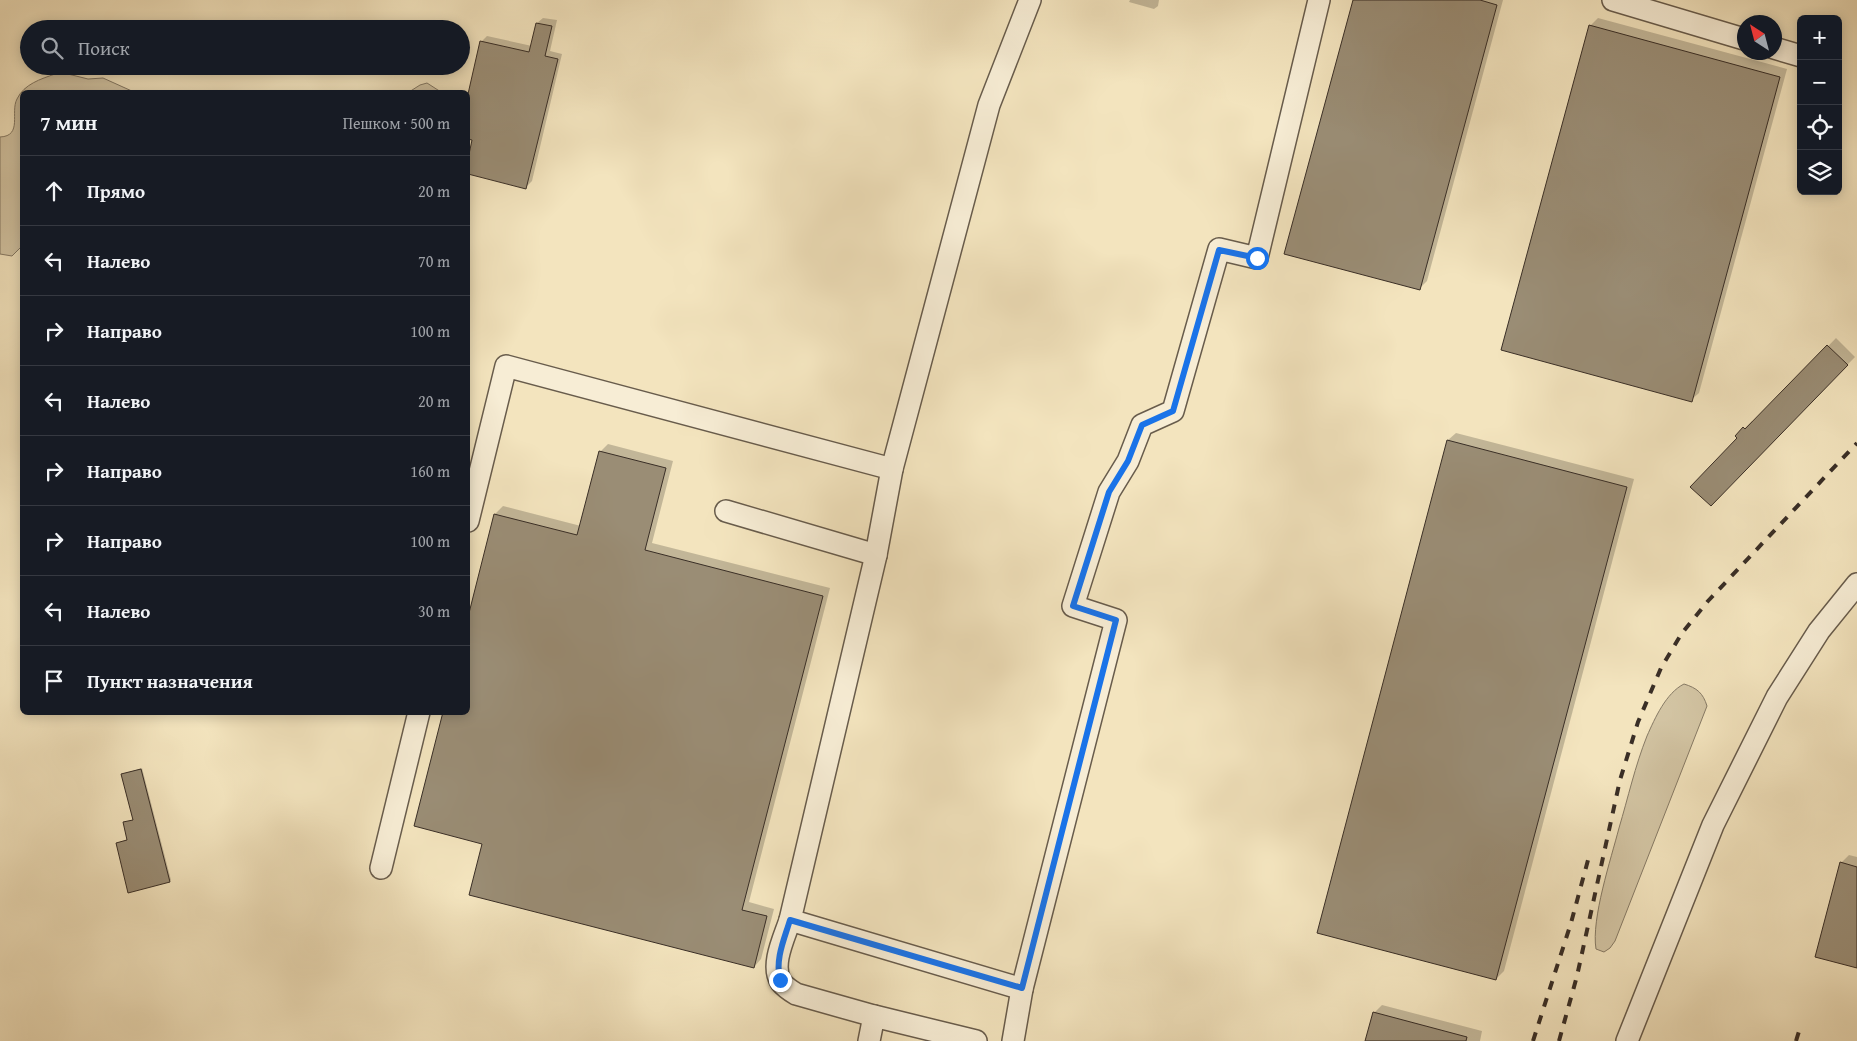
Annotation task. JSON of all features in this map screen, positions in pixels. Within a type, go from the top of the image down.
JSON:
[{"type":"street","points":[[976,1041],[874,1016],[796,994],[780,980],[777,969],[876,554],[892,469],[988,105],[1030,0]]},
{"type":"street","points":[[1013,1041],[1022,988],[1116,620],[1073,606],[1109,492],[1128,461],[1142,425],[1173,411],[1219,250],[1257,258],[1319,0]]},
{"type":"street","points":[[1613,0],[1737,37]]},
{"type":"street","points":[[1782,50],[1797,55]]},
{"type":"street","points":[[470,513],[506,366],[892,469]]},
{"type":"street","points":[[726,511],[876,554]]},
{"type":"street","points":[[1627,1041],[1713,825],[1777,697],[1819,631],[1857,584]]},
{"type":"street","points":[[381,868],[419,715]]},
{"type":"street","points":[[790,920],[1022,988]]},
{"type":"street","points":[[869,1041],[874,1016]]},
{"type":"shaded area","points":[[52,75],[72,75],[88,79],[103,78],[130,90],[23,90]]},
{"type":"shaded area","points":[[427,83],[438,90],[412,90]]},
{"type":"shaded area","points":[[20,94],[20,248],[12,256],[0,254],[0,137],[7,136],[14,128],[17,99]]},
{"type":"shaded area","points":[[1684,684],[1693,687],[1699,692],[1707,706],[1615,941],[1604,952],[1596,949],[1596,922],[1607,872],[1635,770],[1657,714],[1672,693]]},
{"type":"building","points":[[1353,0],[1480,0],[1497,5],[1420,290],[1284,254]]},
{"type":"building","points":[[536,23],[552,26],[545,56],[558,59],[526,189],[470,175],[472,140],[470,140],[469,90],[480,41],[529,52]]},
{"type":"building","points":[[1589,25],[1780,77],[1692,402],[1501,350]]},
{"type":"building","points":[[1827,345],[1848,365],[1711,506],[1690,487],[1737,438],[1735,436],[1743,427],[1745,429]]},
{"type":"building","points":[[1447,440],[1627,487],[1496,980],[1317,933]]},
{"type":"building","points":[[599,451],[666,468],[645,550],[823,596],[742,910],[767,916],[754,968],[469,895],[482,844],[414,826],[442,715],[470,715],[470,609],[494,514],[577,535]]},
{"type":"building","points":[[141,769],[170,882],[128,893],[116,843],[127,840],[123,822],[133,820],[121,774]]},
{"type":"building","points":[[1840,862],[1857,867],[1857,968],[1815,957]]},
{"type":"building","points":[[1373,1012],[1467,1037],[1466,1041],[1365,1041]]},
{"type":"railway","points":[[1559,1041],[1577,976],[1620,780],[1638,722],[1661,668],[1682,633],[1708,601],[1857,443]]},
{"type":"railway","points":[[1533,1041],[1571,923],[1588,860]]},
{"type":"railway","points":[[1796,1041],[1800,1028]]},
{"type":"route","points":[[780,980],[777,969],[778,960],[790,920],[1022,988],[1116,620],[1073,606],[1109,492],[1128,461],[1142,425],[1173,411],[1219,250],[1257,258]]}]
